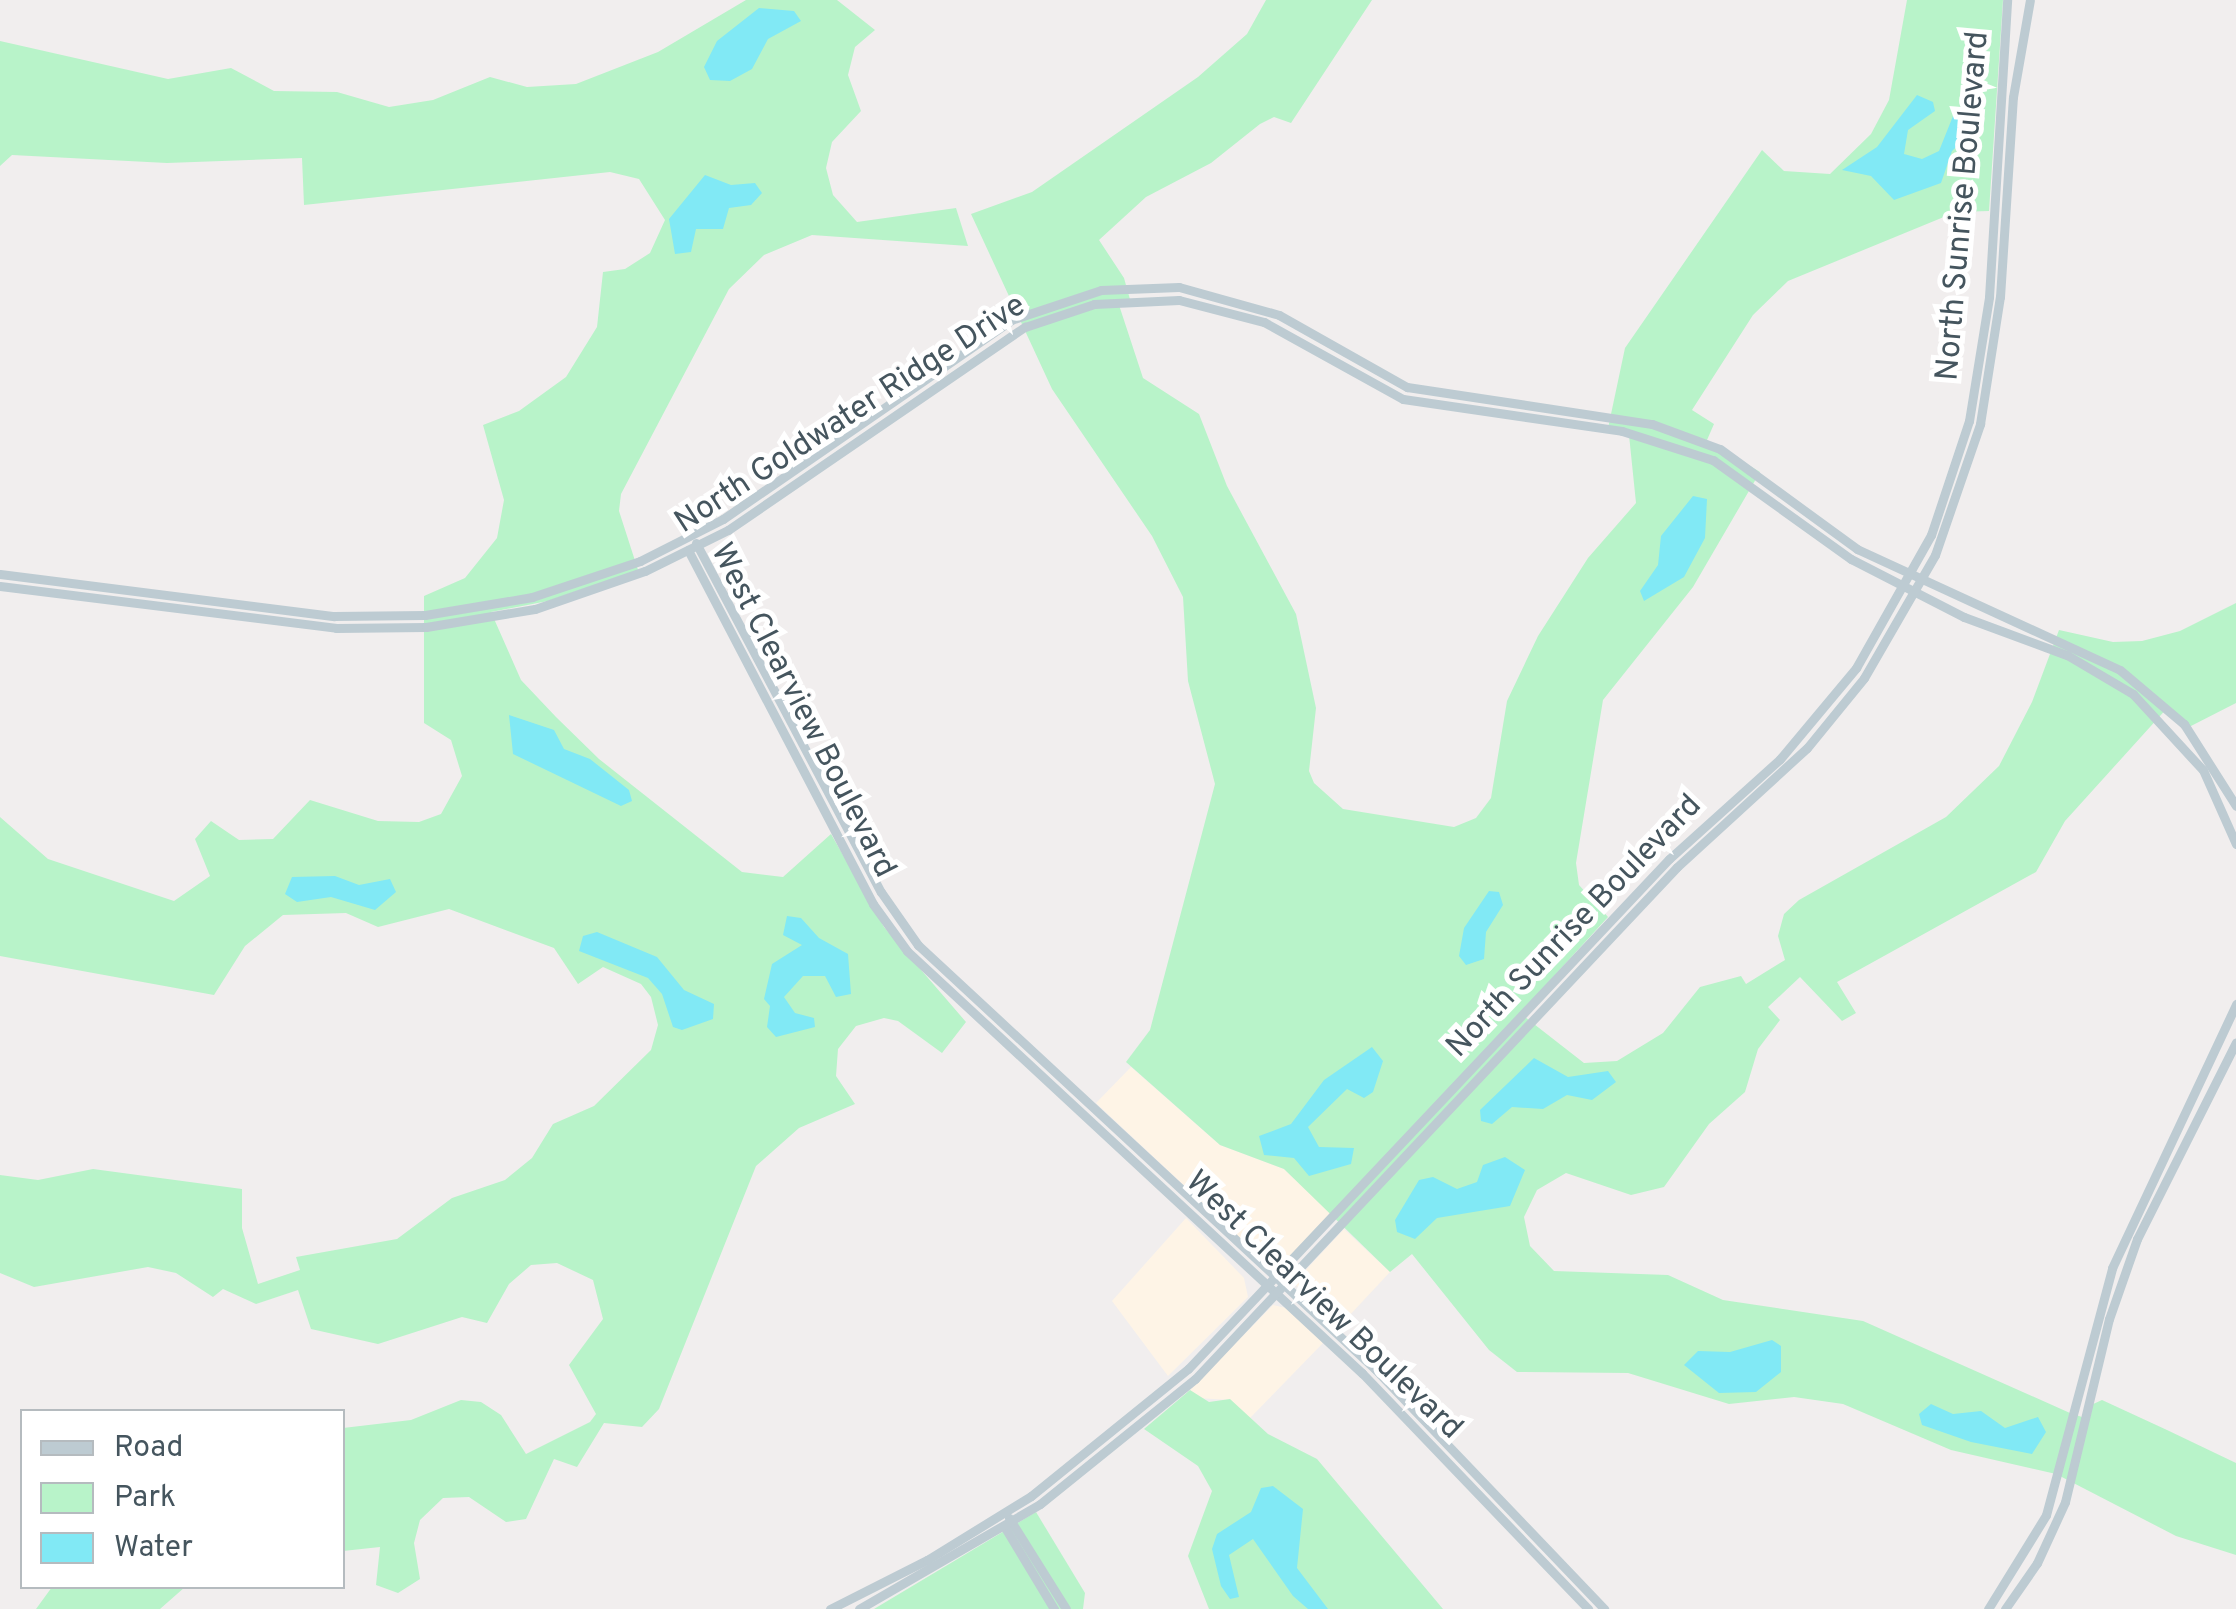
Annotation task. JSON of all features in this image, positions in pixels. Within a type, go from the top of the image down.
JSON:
[{"type":"street","name":"North Sunrise Boulevard","points":[[1916,579],[1950,487],[1978,374],[2005,16],[2010,0]]},
{"type":"street","name":"North Sunrise Boulevard","points":[[1355,1200],[1677,868],[1807,748],[1872,666],[1960,490],[1990,376],[2013,97],[2030,0]]},
{"type":"street","name":"North Goldwater Ridge Drive","points":[[0,574],[293,613],[413,615],[565,588],[690,538],[1011,320],[1095,292],[1152,286],[1253,304],[1388,380],[1435,396],[1622,418],[1684,434],[1741,462],[1839,538],[1916,579],[2120,670],[2184,724],[2236,806]]},
{"type":"street","name":"North Goldwater Ridge Drive","points":[[0,586],[291,624],[401,628],[550,605],[700,546],[1016,332],[1082,307],[1152,298],[1254,318],[1402,399],[1622,431],[1684,447],[1744,479],[1833,549],[1911,590],[2066,655],[2133,694],[2202,770],[2236,844]]},
{"type":"street","name":"West Clearview Boulevard","points":[[690,538],[700,546],[881,892],[918,945],[965,994],[1278,1277],[1426,1420],[1604,1609]]},
{"type":"street","name":"West Clearview Boulevard","points":[[690,538],[688,552],[873,904],[957,1003],[1278,1294],[1588,1609]]},
{"type":"street","name":"North Sunrise Boulevard","points":[[830,1609],[1018,1504],[1192,1374],[1269,1286],[1339,1221],[1669,858],[1806,731],[1911,590]]},
{"type":"street","points":[[1988,1609],[2046,1515],[2112,1266],[2236,1004]]},
{"type":"street","points":[[2005,1609],[2046,1546],[2068,1492],[2132,1250],[2236,1042]]},
{"type":"street","name":"North Sunrise Boulevard","points":[[859,1609],[1007,1522],[1113,1450],[1286,1286],[1334,1234],[1339,1221]]},
{"type":"street","points":[[1007,1522],[1054,1609]]},
{"type":"street","points":[[1007,1522],[1066,1609]]},
{"type":"shaded area","points":[[1131,1067],[1220,1145],[1284,1169],[1332,1214],[1282,1267],[1269,1265],[1096,1103]]},
{"type":"shaded area","points":[[1186,1218],[1244,1278],[1248,1297],[1168,1376],[1112,1301]]},
{"type":"shaded area","points":[[1344,1229],[1390,1272],[1340,1326],[1294,1283]]},
{"type":"shaded area","points":[[1273,1305],[1286,1308],[1323,1343],[1250,1418],[1230,1400],[1197,1398],[1190,1390]]},
{"type":"green space","points":[[746,0],[837,0],[875,30],[855,47],[848,75],[861,111],[832,142],[826,168],[833,195],[857,222],[956,208],[968,246],[812,235],[764,255],[729,289],[621,494],[619,511],[638,570],[548,601],[491,612],[521,680],[556,717],[599,759],[742,872],[783,877],[831,834],[884,927],[966,1022],[942,1053],[898,1021],[884,1018],[856,1026],[838,1049],[836,1076],[855,1104],[799,1128],[756,1166],[659,1409],[642,1427],[604,1423],[577,1467],[554,1459],[526,1519],[506,1522],[469,1497],[443,1498],[420,1520],[414,1543],[420,1579],[398,1593],[376,1585],[380,1547],[345,1551],[345,1428],[411,1420],[461,1400],[481,1402],[501,1415],[526,1454],[590,1422],[596,1414],[569,1365],[603,1319],[593,1280],[557,1263],[531,1265],[509,1284],[487,1323],[462,1317],[378,1344],[311,1329],[298,1290],[256,1304],[223,1289],[213,1297],[176,1273],[148,1267],[34,1287],[0,1273],[0,1175],[38,1180],[93,1169],[242,1189],[242,1228],[258,1284],[300,1270],[296,1257],[397,1239],[452,1198],[505,1180],[532,1158],[553,1124],[594,1106],[651,1050],[658,1025],[651,997],[641,984],[603,967],[578,984],[554,948],[449,909],[378,927],[346,913],[283,915],[245,946],[214,995],[0,956],[0,817],[48,859],[174,901],[210,876],[195,839],[211,821],[239,840],[273,839],[310,800],[378,821],[419,822],[441,814],[462,776],[451,740],[424,723],[424,596],[465,578],[497,538],[504,500],[483,425],[519,411],[566,377],[597,327],[603,272],[625,269],[650,253],[665,220],[639,179],[610,172],[304,205],[302,158],[167,163],[12,155],[0,166],[0,41],[168,79],[231,68],[274,91],[337,92],[389,107],[433,100],[490,77],[527,87],[576,84],[658,52]]},
{"type":"green space","points":[[1266,0],[1372,0],[1291,123],[1274,117],[1260,124],[1211,163],[1146,197],[1099,240],[1124,278],[1131,303],[1119,305],[1143,378],[1199,414],[1227,486],[1296,614],[1316,708],[1309,771],[1314,783],[1343,809],[1454,827],[1476,818],[1491,798],[1507,701],[1538,636],[1588,558],[1636,503],[1629,435],[1607,433],[1625,348],[1762,150],[1784,171],[1830,174],[1871,134],[1889,100],[1907,0],[2003,0],[1989,211],[1956,212],[1788,281],[1753,315],[1692,410],[1714,424],[1707,440],[1760,472],[1693,587],[1603,700],[1576,863],[1579,885],[1608,917],[1520,1013],[1584,1063],[1617,1061],[1663,1033],[1700,987],[1741,976],[1746,984],[1785,960],[1778,936],[1784,914],[1799,900],[1946,817],[1999,766],[2032,702],[2059,630],[2113,642],[2142,641],[2180,631],[2236,603],[2236,703],[2189,727],[2169,706],[2065,821],[2036,872],[1837,982],[1856,1013],[1842,1021],[1800,977],[1768,1007],[1780,1020],[1758,1049],[1745,1092],[1709,1124],[1664,1187],[1631,1195],[1566,1173],[1537,1190],[1524,1217],[1530,1246],[1554,1271],[1668,1275],[1723,1300],[1863,1321],[2070,1413],[2088,1419],[2091,1405],[2102,1400],[2167,1430],[2236,1463],[2236,1555],[2176,1536],[2056,1474],[1951,1450],[1843,1404],[1794,1397],[1729,1404],[1628,1373],[1517,1372],[1489,1350],[1412,1254],[1390,1272],[1284,1169],[1220,1145],[1126,1062],[1150,1030],[1215,784],[1188,681],[1183,597],[1152,536],[1052,389],[971,214],[1032,192],[1198,77],[1247,34]]},
{"type":"green space","points":[[1190,1390],[1209,1402],[1230,1399],[1268,1434],[1317,1459],[1443,1609],[1209,1609],[1188,1556],[1212,1491],[1198,1466],[1144,1429]]},
{"type":"green space","points":[[1036,1512],[1085,1593],[1083,1609],[874,1609]]},
{"type":"green space","points":[[50,1589],[183,1589],[160,1609],[36,1609]]},
{"type":"water","points":[[759,8],[794,11],[801,21],[768,39],[752,69],[730,81],[710,80],[704,67],[717,41]]},
{"type":"water","points":[[1917,95],[1933,102],[1935,111],[1908,130],[1904,154],[1922,159],[1939,151],[1953,116],[1964,118],[1967,137],[1952,151],[1941,183],[1894,200],[1871,176],[1842,170],[1877,147]]},
{"type":"water","points":[[705,175],[731,185],[755,183],[762,193],[751,205],[729,208],[723,229],[696,229],[691,252],[675,254],[669,219]]},
{"type":"water","points":[[1693,496],[1707,499],[1705,538],[1684,577],[1644,601],[1640,591],[1658,565],[1661,536]]},
{"type":"water","points":[[509,715],[554,730],[564,749],[590,759],[629,790],[632,801],[621,806],[513,754]]},
{"type":"water","points":[[335,876],[359,885],[390,879],[396,892],[375,910],[331,897],[297,902],[285,894],[292,877]]},
{"type":"water","points":[[1489,891],[1499,892],[1503,905],[1486,932],[1484,959],[1466,965],[1459,956],[1464,928]]},
{"type":"water","points":[[787,916],[801,918],[819,938],[848,954],[851,994],[836,997],[825,976],[803,976],[784,997],[795,1013],[814,1018],[815,1027],[776,1037],[767,1027],[770,1006],[764,999],[772,964],[802,945],[783,935]]},
{"type":"water","points":[[597,932],[657,957],[684,990],[714,1004],[713,1019],[682,1030],[673,1027],[662,994],[648,978],[579,951],[583,936]]},
{"type":"water","points":[[1372,1047],[1383,1061],[1373,1092],[1364,1098],[1347,1089],[1308,1127],[1319,1147],[1354,1148],[1351,1164],[1309,1176],[1294,1158],[1264,1155],[1259,1136],[1291,1124],[1324,1080]]},
{"type":"water","points":[[1534,1058],[1568,1077],[1608,1071],[1616,1082],[1592,1100],[1567,1095],[1543,1109],[1512,1107],[1492,1124],[1481,1121],[1480,1110]]},
{"type":"water","points":[[1505,1157],[1525,1170],[1510,1206],[1437,1218],[1415,1239],[1397,1232],[1395,1220],[1419,1180],[1433,1177],[1457,1189],[1477,1182],[1483,1165]]},
{"type":"water","points":[[1772,1340],[1781,1346],[1781,1372],[1756,1392],[1719,1393],[1684,1365],[1698,1351],[1730,1352]]},
{"type":"water","points":[[1931,1404],[1953,1414],[1981,1411],[2005,1428],[2038,1417],[2046,1432],[2032,1454],[1971,1442],[1922,1425],[1919,1414]]},
{"type":"water","points":[[1273,1486],[1303,1509],[1297,1568],[1328,1609],[1308,1609],[1293,1596],[1253,1539],[1229,1555],[1239,1597],[1230,1599],[1221,1586],[1212,1549],[1217,1534],[1251,1512],[1261,1488]]}]
